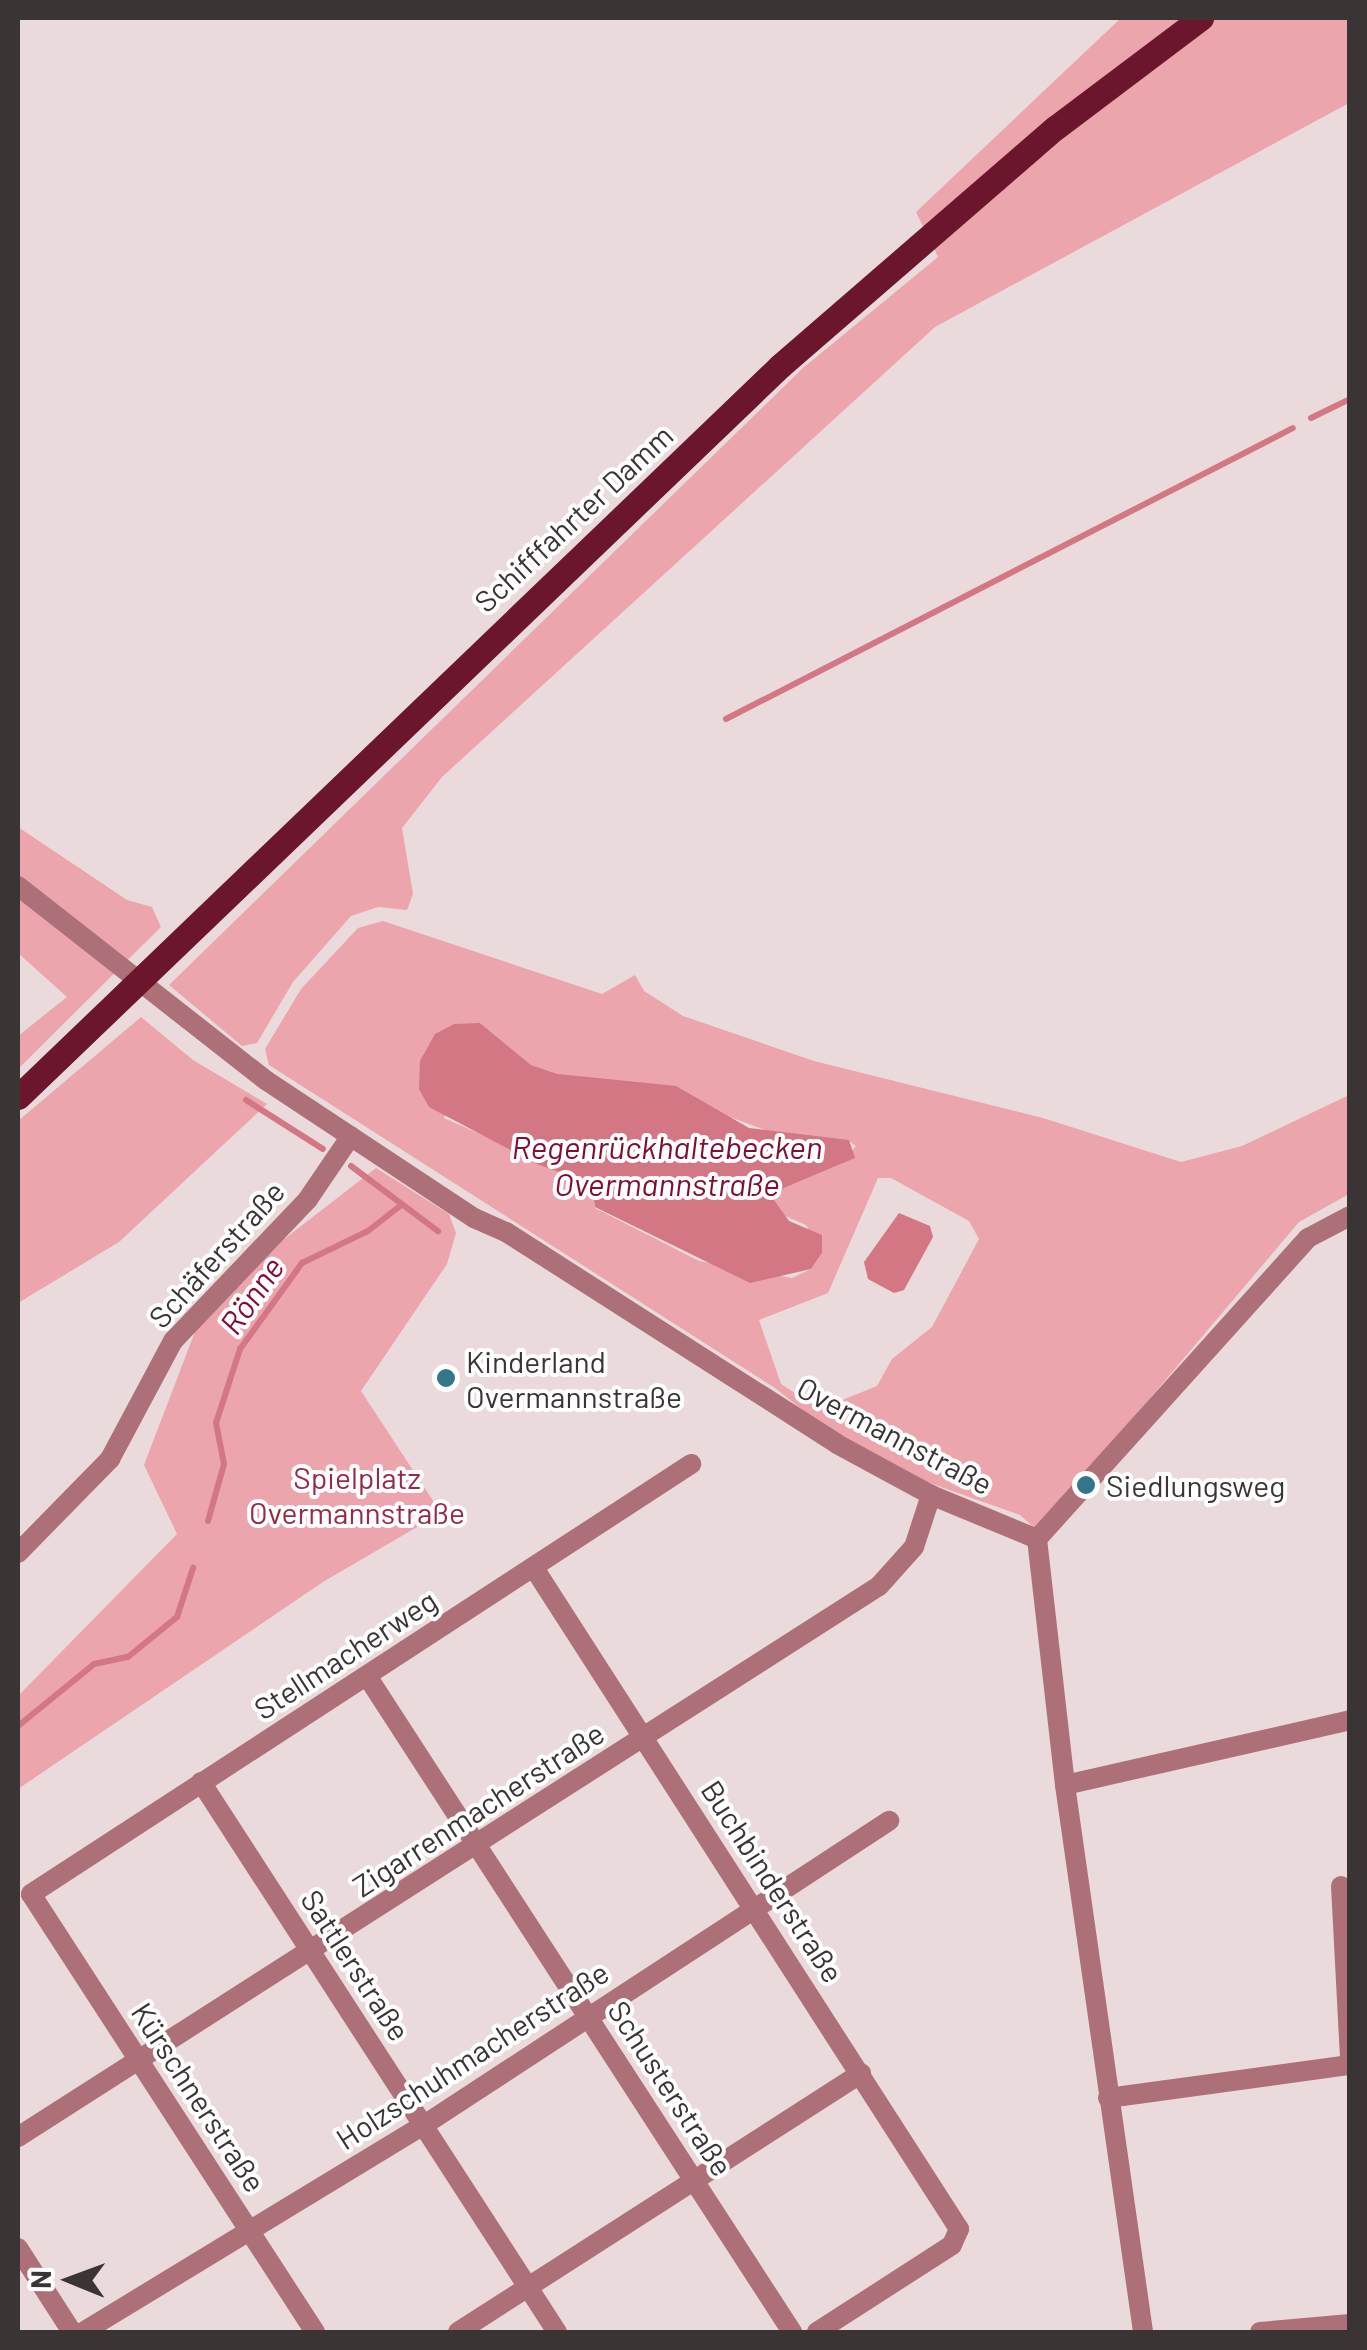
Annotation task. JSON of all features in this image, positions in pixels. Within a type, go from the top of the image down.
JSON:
[{"type":"main road","name":"Schifffahrter Damm","points":[[18,1097],[780,366],[1055,128],[1201,18]]},
{"type":"street","name":"Overmannstraße","points":[[18,886],[114,964],[351,1136],[837,1444],[931,1495],[1037,1539]]},
{"type":"street","name":"Schäferstraße","points":[[18,1553],[110,1459],[173,1340],[308,1199],[351,1136]]},
{"type":"street","points":[[1143,2332],[1065,1785],[1037,1539],[1308,1238],[1350,1216]]},
{"type":"street","name":"Stellmacherweg","points":[[31,1894],[691,1464]]},
{"type":"street","name":"Zigarrenmacherstraße","points":[[18,2137],[879,1586],[914,1547],[931,1495]]},
{"type":"street","name":"Buchbinderstraße","points":[[534,1568],[959,2229],[952,2245],[818,2332]]},
{"type":"street","name":"Schusterstraße","points":[[367,1676],[792,2332]]},
{"type":"street","points":[[1065,1785],[1350,1720]]},
{"type":"street","name":"Sattlerstraße","points":[[201,1782],[556,2332]]},
{"type":"street","name":"Holzschuhmacherstraße","points":[[83,2332],[424,2125],[889,1821]]},
{"type":"street","points":[[1341,1886],[1350,2056]]},
{"type":"street","name":"Kürschnerstraße","points":[[31,1894],[315,2332]]},
{"type":"street","points":[[1108,2098],[1350,2065]]},
{"type":"street","points":[[458,2332],[861,2073]]},
{"type":"street","points":[[18,2248],[72,2332]]},
{"type":"street","points":[[1260,2332],[1350,2324]]},
{"type":"green space","points":[[1121,18],[1349,18],[1349,103],[935,327],[442,777],[402,828],[413,894],[407,910],[378,907],[351,916],[293,982],[257,1043],[242,1046],[169,985],[803,368],[938,257],[916,212]]},
{"type":"green space","points":[[18,827],[127,900],[152,907],[161,927],[18,1069],[18,1036],[67,997],[18,953]]},
{"type":"green space","points":[[383,921],[602,994],[635,975],[644,991],[683,1016],[814,1061],[1043,1118],[1181,1162],[1242,1146],[1349,1095],[1349,1194],[1299,1222],[1038,1531],[1020,1515],[924,1481],[820,1424],[775,1388],[269,1065],[265,1049],[301,989],[358,928]],"holes":[[[480,1023],[531,1065],[558,1074],[716,1112],[782,1136],[849,1141],[856,1146],[841,1164],[784,1188],[774,1200],[776,1212],[806,1225],[822,1253],[811,1269],[792,1278],[699,1261],[595,1208],[593,1184],[444,1118]],[[878,1178],[891,1178],[969,1221],[979,1239],[932,1327],[892,1359],[877,1386],[820,1409],[781,1384],[759,1320],[828,1293]]]},
{"type":"green space","points":[[141,1017],[193,1060],[267,1104],[119,1242],[18,1303],[18,1121]]},
{"type":"green space","name":"Spielplatz Overmannstraße","points":[[376,1168],[449,1214],[456,1233],[447,1264],[361,1391],[441,1513],[323,1582],[18,1789],[18,1696],[177,1534],[144,1465],[196,1329],[283,1240]]},
{"type":"water","name":"Regenrückhaltebecken Overmannstraße","points":[[480,1023],[531,1065],[558,1074],[676,1086],[749,1128],[849,1140],[855,1158],[784,1188],[774,1200],[789,1221],[822,1235],[822,1253],[811,1269],[750,1283],[595,1207],[592,1184],[537,1164],[429,1107],[419,1089],[420,1061],[435,1034],[454,1024]]},
{"type":"water","points":[[899,1213],[930,1226],[933,1237],[904,1290],[894,1293],[868,1279],[864,1262]]},
{"type":"waterway","points":[[1311,418],[1350,399]]},
{"type":"waterway","points":[[726,719],[1293,428]]},
{"type":"waterway","name":"Rönne","points":[[246,1100],[323,1149]]},
{"type":"waterway","name":"Rönne","points":[[351,1166],[438,1231]]},
{"type":"waterway","name":"Rönne","points":[[208,1521],[224,1464],[216,1423],[240,1349],[302,1263],[368,1231],[400,1206]]},
{"type":"waterway","name":"Rönne","points":[[18,1726],[94,1664],[128,1657],[177,1617],[193,1568]]},
{"type":"place","name":"Kinderland Overmannstraße","points":[[446,1378]]},
{"type":"place","name":"Siedlungsweg","points":[[1086,1485]]}]
